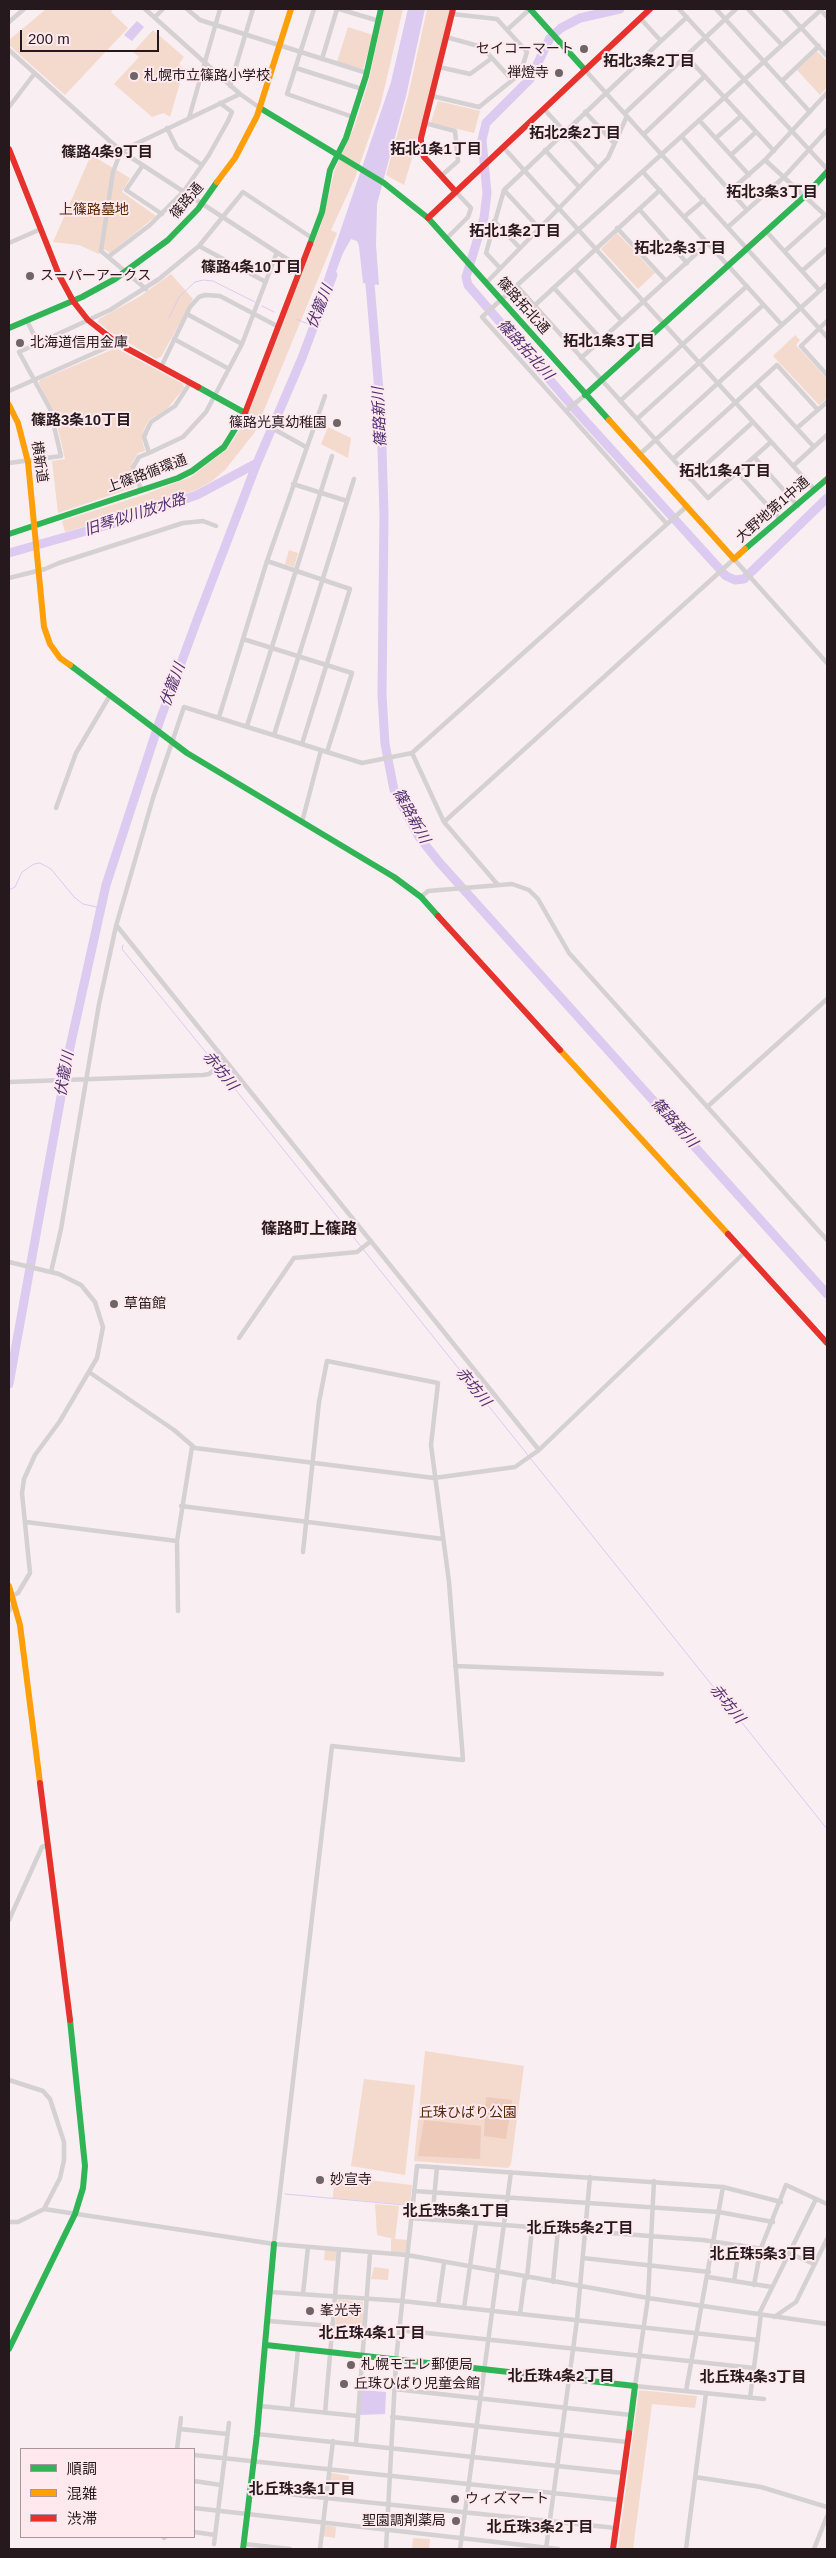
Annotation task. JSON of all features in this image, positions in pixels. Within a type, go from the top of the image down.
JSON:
[{"type":"street","points":[[9,22],[24,9]]},
{"type":"street","points":[[145,9],[230,86],[260,108]]},
{"type":"street","points":[[155,17],[163,9]]},
{"type":"street","points":[[187,9],[200,20],[367,74]]},
{"type":"street","points":[[189,118],[220,9]]},
{"type":"street","points":[[230,86],[253,9]]},
{"type":"street","name":"篠路通","points":[[9,328],[72,301],[126,272],[168,240],[203,204],[236,158],[260,108],[291,9]]},
{"type":"street","points":[[314,9],[287,94],[353,117]]},
{"type":"street","points":[[322,59],[338,9],[379,21]]},
{"type":"street","name":"上篠路循環通","points":[[9,534],[178,478],[208,461],[224,447],[245,413],[322,212],[330,170],[338,156],[367,74],[381,9]]},
{"type":"street","points":[[507,30],[530,9],[827,337]]},
{"type":"street","points":[[428,218],[650,9]]},
{"type":"street","points":[[567,410],[805,196],[827,171],[679,9]]},
{"type":"street","points":[[716,9],[810,112]]},
{"type":"street","points":[[486,283],[608,158],[626,115],[736,9]]},
{"type":"street","points":[[748,9],[782,45]]},
{"type":"street","points":[[784,9],[827,56]]},
{"type":"street","points":[[668,523],[482,317],[821,9],[827,17]]},
{"type":"street","points":[[432,96],[478,107],[520,74],[527,52],[497,19],[452,11],[425,124],[421,149],[424,157],[471,208],[468,217],[446,239]]},
{"type":"street","points":[[500,268],[486,253],[504,190],[687,17]]},
{"type":"street","points":[[640,18],[662,41]]},
{"type":"street","points":[[446,37],[482,47],[512,80]]},
{"type":"street","points":[[782,81],[819,46]]},
{"type":"street","points":[[9,50],[121,151],[301,268]]},
{"type":"street","points":[[686,56],[774,151]]},
{"type":"street","points":[[439,67],[470,74],[492,58]]},
{"type":"street","points":[[296,68],[362,89]]},
{"type":"street","points":[[9,108],[35,73]]},
{"type":"street","points":[[644,134],[705,76]]},
{"type":"street","points":[[730,191],[774,151],[827,93]]},
{"type":"street","points":[[146,289],[101,251],[113,172],[121,151],[240,94]]},
{"type":"street","points":[[108,257],[162,214],[184,191],[202,165],[232,112],[220,103]]},
{"type":"street","name":"篠路拓北通","points":[[260,108],[395,191],[428,218],[734,559]]},
{"type":"street","points":[[544,109],[598,168]]},
{"type":"street","points":[[585,112],[614,143]]},
{"type":"street","points":[[716,138],[741,116]]},
{"type":"street","points":[[699,120],[749,175]]},
{"type":"street","points":[[425,124],[455,131],[458,161],[441,176]]},
{"type":"street","points":[[167,128],[177,148],[202,165]]},
{"type":"street","points":[[728,226],[784,177],[827,130]]},
{"type":"street","points":[[731,155],[756,132]]},
{"type":"street","points":[[682,137],[746,210]]},
{"type":"street","points":[[503,147],[815,490]]},
{"type":"street","points":[[9,148],[59,274],[72,301],[88,320],[117,343],[306,447]]},
{"type":"street","points":[[545,150],[579,187]]},
{"type":"street","points":[[765,160],[826,215],[785,251]]},
{"type":"street","points":[[142,165],[126,190],[162,214]]},
{"type":"street","points":[[643,172],[782,326]]},
{"type":"street","points":[[504,190],[539,228]]},
{"type":"street","points":[[534,306],[660,190]]},
{"type":"street","points":[[9,463],[62,456],[50,410],[19,352],[110,310],[146,289],[199,246],[243,192],[312,238]]},
{"type":"street","points":[[684,217],[704,200]]},
{"type":"street","points":[[639,209],[687,262]]},
{"type":"street","points":[[494,221],[520,248]]},
{"type":"street","points":[[618,228],[666,281]]},
{"type":"street","points":[[9,243],[41,229]]},
{"type":"street","points":[[766,231],[820,291]]},
{"type":"street","points":[[581,358],[708,243]]},
{"type":"street","points":[[199,246],[266,282]]},
{"type":"street","points":[[802,271],[827,249]]},
{"type":"street","points":[[141,490],[133,468],[139,457],[183,437],[197,425],[216,397],[242,344],[277,252]]},
{"type":"street","points":[[575,269],[622,321]]},
{"type":"street","points":[[639,455],[827,284]]},
{"type":"street","points":[[516,286],[708,498],[771,442]]},
{"type":"street","points":[[620,401],[747,286]]},
{"type":"street","points":[[554,288],[602,340]]},
{"type":"street","points":[[161,367],[187,314],[199,297],[212,294],[277,326]]},
{"type":"street","points":[[637,419],[763,305]]},
{"type":"street","points":[[187,314],[242,344]]},
{"type":"street","points":[[26,321],[38,343]]},
{"type":"street","points":[[827,321],[800,346],[827,375]]},
{"type":"street","points":[[174,339],[229,370]]},
{"type":"street","points":[[9,391],[117,343]]},
{"type":"street","points":[[673,459],[777,366],[818,410]]},
{"type":"street","points":[[149,453],[144,438],[151,422],[175,406],[190,383]]},
{"type":"street","points":[[756,384],[814,447]]},
{"type":"street","points":[[220,717],[267,561],[325,396]]},
{"type":"street","points":[[797,428],[827,402]]},
{"type":"street","name":"横新道","points":[[9,405],[18,423],[28,462],[44,627],[50,644],[60,658],[109,697],[171,742],[226,778],[394,877],[421,897],[827,1343]]},
{"type":"street","points":[[690,479],[753,422]]},
{"type":"street","points":[[793,466],[827,435]]},
{"type":"street","points":[[247,726],[332,456]]},
{"type":"street","points":[[754,457],[798,506]]},
{"type":"street","points":[[737,472],[781,520]]},
{"type":"street","points":[[274,735],[354,479]]},
{"type":"street","name":"大野地第1中通","points":[[734,559],[798,506],[827,479]]},
{"type":"street","points":[[293,484],[347,501]]},
{"type":"street","points":[[51,1272],[61,1229],[84,1079],[116,926],[150,806],[184,707],[364,763],[412,753],[686,507]]},
{"type":"street","points":[[9,578],[38,567],[182,523],[202,521],[216,526]]},
{"type":"street","points":[[444,822],[734,559],[827,663]]},
{"type":"street","points":[[267,561],[350,589],[302,744]]},
{"type":"street","points":[[243,639],[352,673],[327,752]]},
{"type":"street","points":[[56,808],[76,753],[109,697]]},
{"type":"street","points":[[302,822],[321,750]]},
{"type":"street","points":[[412,753],[444,822],[498,885]]},
{"type":"street","points":[[421,897],[431,891],[498,885],[521,886],[533,894],[568,953],[827,1240]]},
{"type":"street","points":[[116,926],[538,1451]]},
{"type":"street","points":[[707,1107],[827,999]]},
{"type":"street","points":[[9,1082],[203,1075],[216,1070],[226,1061]]},
{"type":"street","points":[[239,1338],[294,1258],[359,1250],[369,1242]]},
{"type":"street","points":[[89,1372],[174,1430],[192,1447],[434,1478],[515,1467],[538,1451],[745,1252]]},
{"type":"street","points":[[9,1262],[51,1272],[81,1285],[95,1302],[103,1327],[103,1338],[97,1358],[60,1421],[28,1468],[22,1493],[30,1573],[18,1593],[12,1596]]},
{"type":"street","points":[[290,2549],[243,2546],[260,2406],[274,2244],[332,1746],[463,1760],[449,1582],[431,1445],[438,1384],[326,1361],[319,1402],[303,1552]]},
{"type":"street","points":[[178,1611],[177,1541],[181,1506],[192,1447]]},
{"type":"street","points":[[181,1506],[442,1539]]},
{"type":"street","points":[[26,1522],[177,1541]]},
{"type":"street","points":[[9,1586],[20,1625],[71,2026],[85,2166],[83,2188],[75,2214],[9,2349]]},
{"type":"street","points":[[9,1611],[14,1604]]},
{"type":"street","points":[[455,1666],[662,1674]]},
{"type":"street","points":[[9,1920],[42,1847],[48,1845]]},
{"type":"street","points":[[9,2080],[43,2091],[50,2099],[64,2142],[64,2160],[60,2178],[44,2209]]},
{"type":"street","points":[[386,2549],[388,2476],[396,2360],[417,2166],[723,2187],[781,2202]]},
{"type":"street","points":[[432,2220],[437,2167]]},
{"type":"street","points":[[460,2549],[511,2172]]},
{"type":"street","points":[[546,2549],[580,2287],[590,2177]]},
{"type":"street","points":[[613,2549],[648,2298],[654,2182]]},
{"type":"street","points":[[754,2285],[761,2248],[781,2202],[786,2185],[827,2204]]},
{"type":"street","points":[[686,2391],[703,2307],[723,2187]]},
{"type":"street","points":[[414,2191],[653,2209],[719,2212],[773,2222]]},
{"type":"street","points":[[750,2398],[760,2314],[816,2199]]},
{"type":"street","points":[[9,2222],[18,2222],[44,2209],[274,2244],[407,2255],[580,2287],[703,2307],[827,2324]]},
{"type":"street","points":[[411,2218],[714,2241],[789,2253],[814,2264]]},
{"type":"street","points":[[464,2308],[476,2224]]},
{"type":"street","points":[[520,2314],[532,2228]]},
{"type":"street","points":[[553,2282],[558,2230]]},
{"type":"street","points":[[774,2317],[796,2302],[827,2238]]},
{"type":"street","points":[[734,2281],[740,2245]]},
{"type":"street","points":[[303,2294],[308,2247]]},
{"type":"street","points":[[325,2412],[339,2250]]},
{"type":"street","points":[[356,2444],[370,2253]]},
{"type":"street","points":[[583,2258],[708,2274],[772,2288]]},
{"type":"street","points":[[438,2305],[444,2263]]},
{"type":"street","points":[[270,2292],[438,2305],[758,2340]]},
{"type":"street","points":[[268,2320],[332,2326]]},
{"type":"street","points":[[399,2330],[754,2368]]},
{"type":"street","points":[[266,2345],[330,2354],[764,2399]]},
{"type":"street","points":[[292,2408],[298,2349]]},
{"type":"street","points":[[394,2389],[631,2415]]},
{"type":"street","points":[[686,2549],[706,2393]]},
{"type":"street","points":[[260,2406],[358,2416]]},
{"type":"street","points":[[392,2417],[627,2442]]},
{"type":"street","points":[[177,2448],[181,2418]]},
{"type":"street","points":[[214,2544],[229,2423]]},
{"type":"street","points":[[180,2429],[227,2434]]},
{"type":"street","points":[[257,2434],[623,2473]]},
{"type":"street","points":[[320,2549],[333,2442]]},
{"type":"street","points":[[195,2456],[620,2500]]},
{"type":"street","points":[[695,2477],[761,2487],[827,2507]]},
{"type":"street","points":[[195,2481],[220,2485]]},
{"type":"street","points":[[249,2490],[616,2528]]},
{"type":"street","points":[[195,2508],[558,2549]]},
{"type":"street","points":[[814,2549],[827,2516]]},
{"type":"street","points":[[195,2532],[215,2535]]},
{"type":"green space","points":[[46,9],[113,9],[111,12],[128,28],[65,95],[9,45],[9,40]]},
{"type":"green space","points":[[384,9],[403,9],[381,103],[355,178],[331,230],[337,233],[255,432],[225,470],[212,481],[196,490],[132,513],[65,532],[62,521],[143,495],[191,477],[227,449],[244,424],[321,225],[335,169],[355,125],[369,80]]},
{"type":"green space","points":[[427,9],[450,9],[427,107],[404,185],[386,175],[408,96]]},
{"type":"green space","points":[[348,27],[373,35],[363,69],[337,62]]},
{"type":"green space","points":[[153,30],[184,57],[179,64],[184,69],[170,117],[164,113],[152,117],[114,84],[139,57],[133,52]]},
{"type":"green space","points":[[817,51],[827,61],[827,87],[820,95],[797,70]]},
{"type":"green space","points":[[438,101],[480,111],[474,133],[433,123],[431,121]]},
{"type":"green space","name":"上篠路墓地","points":[[91,155],[130,178],[122,192],[156,216],[110,253],[104,249],[99,254],[79,245],[53,242]]},
{"type":"green space","points":[[617,233],[655,273],[638,289],[601,249]]},
{"type":"green space","points":[[171,274],[193,299],[161,357],[156,359],[110,332],[98,322],[99,319],[139,297]]},
{"type":"green space","points":[[795,335],[800,340],[796,345],[827,379],[827,398],[819,405],[773,356]]},
{"type":"green space","points":[[116,348],[183,384],[184,388],[167,409],[149,420],[144,429],[142,440],[145,451],[138,453],[132,463],[135,487],[58,513],[52,461],[65,459],[55,416],[39,383],[40,380]]},
{"type":"green space","points":[[328,427],[351,438],[348,458],[321,444]]},
{"type":"green space","points":[[289,550],[298,553],[294,567],[285,564]]},
{"type":"green space","name":"丘珠ひばり公園","points":[[425,2051],[524,2066],[511,2164],[508,2168],[414,2161]]},
{"type":"green space","points":[[364,2079],[415,2085],[405,2175],[351,2166]]},
{"type":"green space","points":[[334,2176],[412,2185],[410,2205],[333,2198]]},
{"type":"green space","points":[[375,2204],[399,2206],[395,2239],[407,2240],[405,2253],[391,2252],[391,2239],[394,2239],[377,2235]]},
{"type":"green space","points":[[325,2250],[338,2251],[336,2261],[324,2260]]},
{"type":"green space","points":[[374,2267],[389,2269],[388,2280],[371,2279]]},
{"type":"green space","points":[[338,2299],[363,2302],[363,2327],[335,2326]]},
{"type":"green space","points":[[639,2390],[697,2396],[695,2408],[652,2404],[633,2549],[618,2549]]},
{"type":"green space","points":[[331,2473],[349,2476],[348,2486],[330,2483]]},
{"type":"green space","points":[[324,2525],[336,2527],[335,2538],[323,2536]]},
{"type":"green space","points":[[413,2538],[430,2539],[429,2549],[412,2549]]},
{"type":"shaded area","points":[[408,9],[425,9],[406,96],[377,204],[376,245],[379,285],[363,283],[359,246],[357,241],[351,239],[343,253],[331,285],[323,282],[391,82]]},
{"type":"shaded area","points":[[137,21],[144,27],[132,41],[124,35]]},
{"type":"shaded area","points":[[486,2097],[512,2100],[506,2139],[484,2136]]},
{"type":"shaded area","points":[[424,2120],[481,2126],[480,2159],[418,2156]]},
{"type":"shaded area","points":[[361,2390],[386,2392],[385,2414],[359,2415]]},
{"type":"waterway","name":"篠路拓北川","points":[[620,9],[580,18],[561,28],[550,38],[530,79],[486,123],[482,140],[487,193],[484,218],[466,277],[468,285],[580,415],[726,576],[735,580],[744,579],[827,498]]},
{"type":"waterway","name":"篠路新川","points":[[369,272],[381,415],[384,515],[382,695],[385,744],[394,790],[419,837],[439,862],[827,1294]]},
{"type":"waterway","name":"伏籠川","points":[[9,1384],[70,1047],[106,885],[160,720],[197,620],[257,463],[302,358],[333,275]]},
{"type":"waterway","points":[[169,318],[179,297],[195,282],[203,280],[213,281],[255,302]]},
{"type":"waterway","points":[[262,306],[274,312]]},
{"type":"waterway","points":[[296,319],[313,326]]},
{"type":"waterway","name":"旧琴似川放水路","points":[[9,553],[118,522],[197,495],[257,463]]},
{"type":"waterway","name":"赤坊川","points":[[9,890],[15,887],[22,872],[34,864],[40,863],[51,869],[74,897],[83,904],[101,908]]},
{"type":"waterway","name":"赤坊川","points":[[123,945],[122,949],[217,1066]]},
{"type":"waterway","name":"赤坊川","points":[[219,1069],[827,1829]]},
{"type":"waterway","points":[[285,2194],[404,2205]]},
{"type":"traffic: fast","points":[[310,244],[322,212],[330,170],[346,138],[366,76],[381,9]]},
{"type":"traffic: fast","points":[[530,9],[585,70]]},
{"type":"traffic: fast","points":[[260,108],[384,183],[428,218],[609,420]]},
{"type":"traffic: fast","points":[[585,395],[805,196],[827,172]]},
{"type":"traffic: fast","points":[[9,328],[82,297],[115,279],[168,240],[198,209],[217,182]]},
{"type":"traffic: fast","points":[[9,534],[178,478],[192,471],[224,447],[245,413],[198,387]]},
{"type":"traffic: fast","points":[[745,549],[827,479]]},
{"type":"traffic: fast","points":[[70,665],[187,753],[394,877],[421,897],[438,916]]},
{"type":"traffic: fast","points":[[9,2349],[75,2214],[83,2188],[85,2166],[70,2020]]},
{"type":"traffic: fast","points":[[243,2549],[257,2434],[274,2244]]},
{"type":"traffic: fast","points":[[266,2345],[635,2386],[629,2433]]},
{"type":"traffic: slow","points":[[217,182],[235,158],[257,116],[291,9]]},
{"type":"traffic: slow","points":[[9,405],[18,423],[28,462],[44,627],[50,644],[60,658],[70,665]]},
{"type":"traffic: slow","points":[[609,420],[734,559],[745,549]]},
{"type":"traffic: slow","points":[[560,1050],[728,1234]]},
{"type":"traffic: slow","points":[[9,1586],[20,1625],[40,1783]]},
{"type":"traffic: jam","points":[[453,9],[421,138],[421,149],[424,157],[456,192]]},
{"type":"traffic: jam","points":[[428,218],[650,9]]},
{"type":"traffic: jam","points":[[9,149],[59,275],[73,301],[88,320],[117,343],[198,387]]},
{"type":"traffic: jam","points":[[245,413],[310,244]]},
{"type":"traffic: jam","points":[[438,916],[560,1050]]},
{"type":"traffic: jam","points":[[728,1234],[827,1343]]},
{"type":"traffic: jam","points":[[40,1783],[70,2020]]},
{"type":"traffic: jam","points":[[613,2549],[629,2433]]},
{"type":"place","name":"セイコーマート","points":[[584,49]]},
{"type":"place","name":"禅燈寺","points":[[559,73]]},
{"type":"place","name":"札幌市立篠路小学校","points":[[134,76]]},
{"type":"place","name":"スーパーアークス","points":[[30,276]]},
{"type":"place","name":"北海道信用金庫","points":[[20,343]]},
{"type":"place","name":"篠路光真幼稚園","points":[[337,423]]},
{"type":"place","name":"草笛館","points":[[114,1304]]},
{"type":"place","name":"妙宣寺","points":[[320,2180]]},
{"type":"place","name":"峯光寺","points":[[310,2311]]},
{"type":"place","name":"札幌モエレ郵便局","points":[[351,2365]]},
{"type":"place","name":"丘珠ひばり児童会館","points":[[344,2384]]},
{"type":"place","name":"ウィズマート","points":[[455,2499]]},
{"type":"place","name":"聖園調剤薬局","points":[[456,2521]]},
{"type":"district","name":"拓北3条2丁目","points":[[649,62]]},
{"type":"district","name":"拓北2条2丁目","points":[[575,134]]},
{"type":"district","name":"拓北1条1丁目","points":[[436,150]]},
{"type":"district","name":"篠路4条9丁目","points":[[107,153]]},
{"type":"district","name":"拓北3条3丁目","points":[[772,193]]},
{"type":"district","name":"拓北1条2丁目","points":[[515,232]]},
{"type":"district","name":"拓北2条3丁目","points":[[680,249]]},
{"type":"district","name":"篠路4条10丁目","points":[[251,268]]},
{"type":"district","name":"拓北1条3丁目","points":[[609,342]]},
{"type":"district","name":"篠路3条10丁目","points":[[81,421]]},
{"type":"district","name":"拓北1条4丁目","points":[[725,472]]},
{"type":"district","name":"篠路町上篠路","points":[[309,1230]]},
{"type":"district","name":"北丘珠5条1丁目","points":[[456,2212]]},
{"type":"district","name":"北丘珠5条2丁目","points":[[580,2229]]},
{"type":"district","name":"北丘珠5条3丁目","points":[[763,2255]]},
{"type":"district","name":"北丘珠4条1丁目","points":[[372,2334]]},
{"type":"district","name":"北丘珠4条2丁目","points":[[561,2377]]},
{"type":"district","name":"北丘珠4条3丁目","points":[[753,2378]]},
{"type":"district","name":"北丘珠3条1丁目","points":[[302,2490]]},
{"type":"district","name":"北丘珠3条2丁目","points":[[540,2528]]}]
